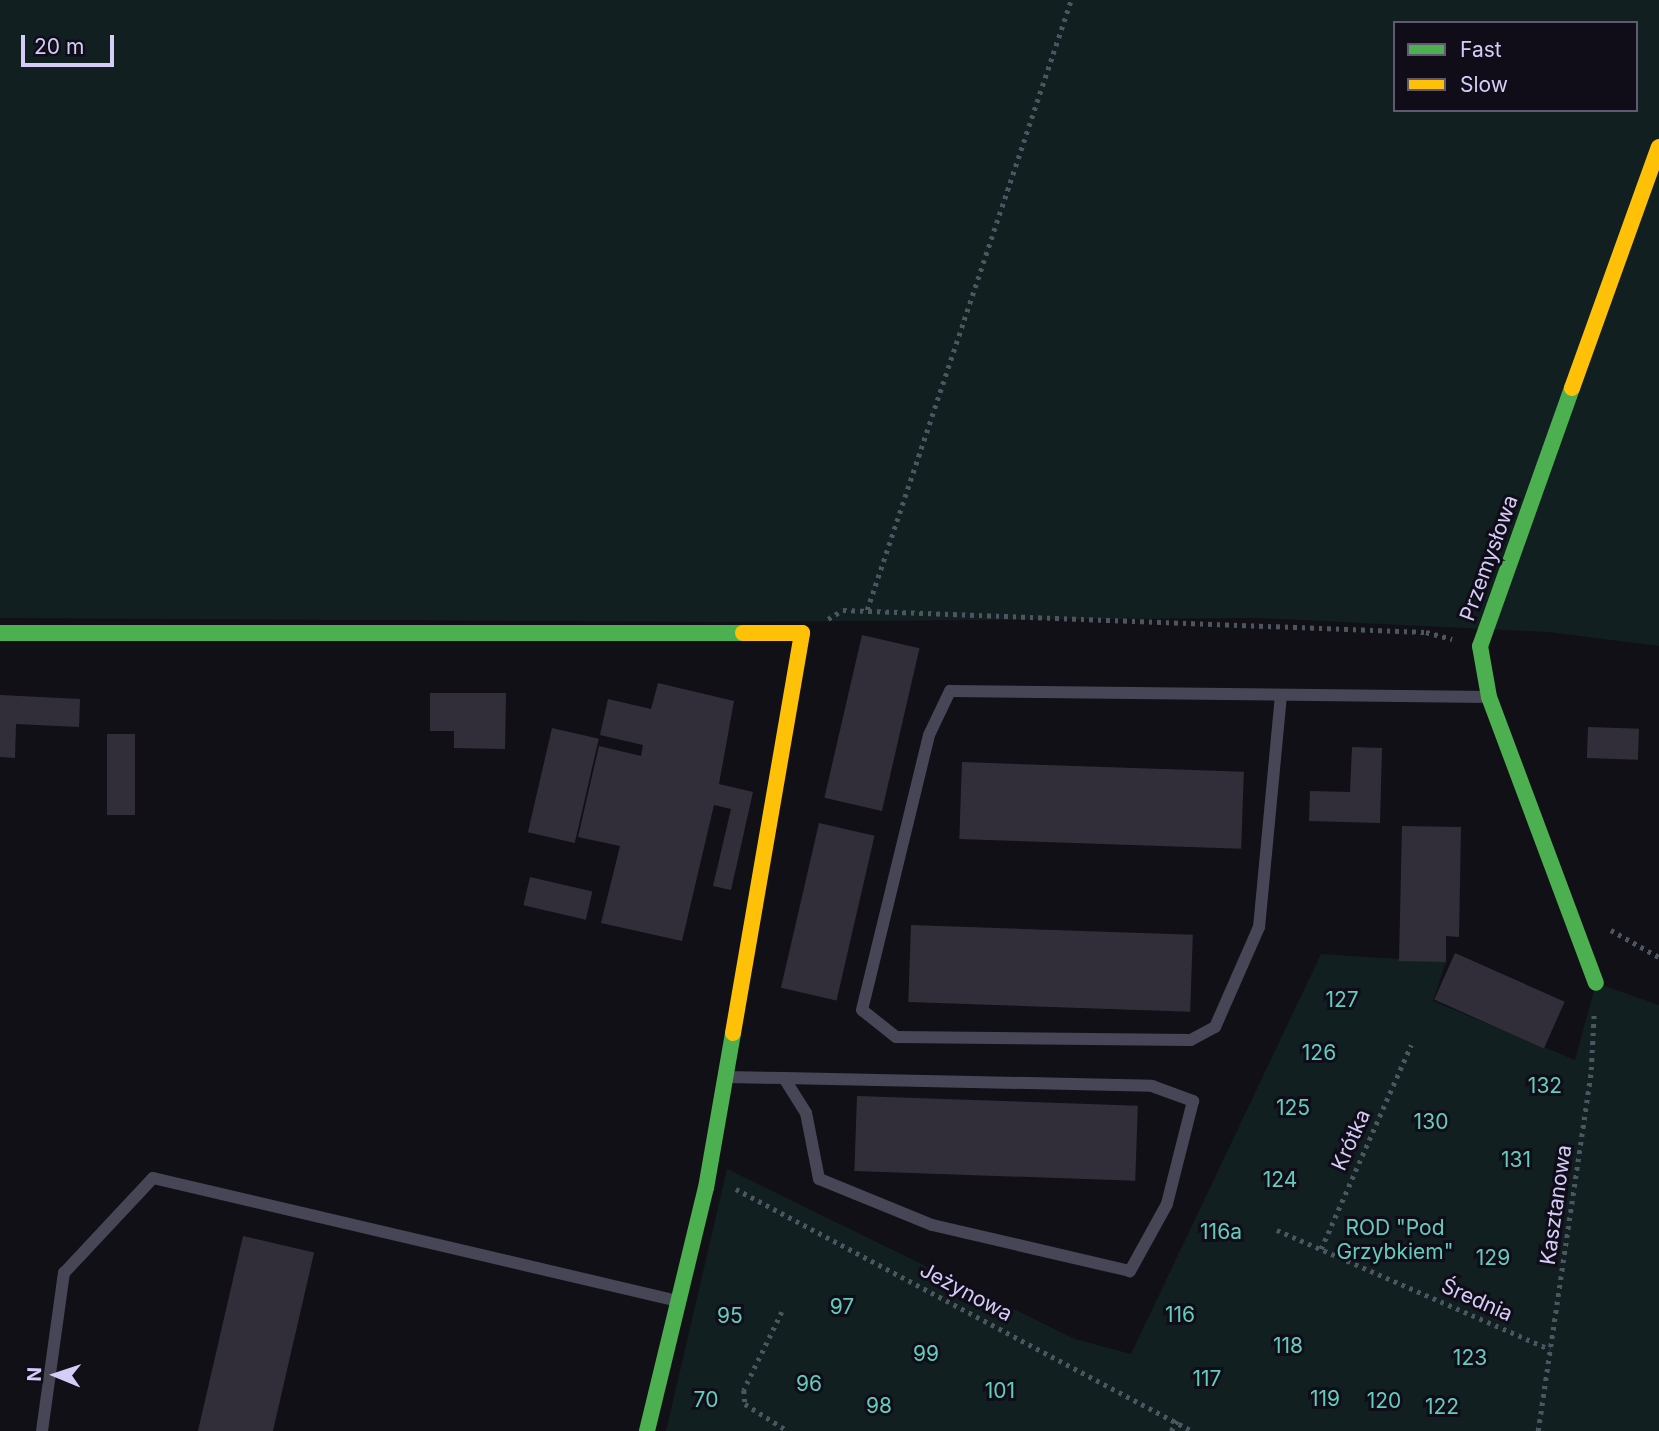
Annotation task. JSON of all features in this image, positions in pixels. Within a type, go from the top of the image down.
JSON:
[{"type":"street","name":"Przemysłowa","points":[[1596,983],[1489,696],[1480,646],[1659,147]]},
{"type":"street","points":[[0,633],[802,633],[706,1188],[647,1431]]},
{"type":"lane","points":[[1281,695],[1259,926],[1215,1027],[1191,1040],[896,1037],[862,1010],[929,735],[950,691],[1489,696]]},
{"type":"lane","points":[[725,1077],[785,1078],[1152,1086],[1193,1101],[1167,1204],[1130,1271],[932,1225],[819,1179],[806,1113],[785,1078]]},
{"type":"lane","points":[[42,1431],[64,1273],[153,1178],[679,1301]]},
{"type":"path","points":[[867,611],[1071,0]]},
{"type":"path","points":[[802,633],[843,610],[1426,632],[1480,646]]},
{"type":"path","points":[[1570,908],[1659,957]]},
{"type":"path","name":"Kasztanowa","points":[[1538,1431],[1591,1070],[1596,983]]},
{"type":"path","name":"Krótka","points":[[1321,1249],[1411,1045]]},
{"type":"path","name":"Jeżynowa","points":[[724,1183],[1192,1431]]},
{"type":"path","name":"Średnia","points":[[1277,1230],[1550,1349]]},
{"type":"path","points":[[782,1312],[744,1390],[745,1404],[788,1431]]},
{"type":"path","points":[[1171,1431],[1177,1421]]},
{"type":"green space","points":[[0,0],[1659,0],[1659,646],[1548,632],[1259,618],[717,622],[0,618]]},
{"type":"green space","name":"ROD \"Pod Grzybkiem\"","points":[[1321,954],[1446,962],[1433,1001],[1575,1060],[1596,983],[1659,1005],[1659,1431],[666,1431],[727,1169],[1075,1339],[1131,1354]]},
{"type":"building","points":[[862,635],[919,648],[882,811],[824,798]]},
{"type":"building","points":[[658,683],[734,701],[719,784],[753,792],[731,890],[713,886],[731,809],[714,805],[682,941],[601,923],[620,846],[578,837],[599,746],[641,756],[643,745],[600,735],[608,699],[651,709]]},
{"type":"building","points":[[430,693],[506,693],[505,749],[454,748],[454,731],[430,731]]},
{"type":"building","points":[[0,695],[80,699],[79,727],[16,724],[15,758],[0,757]]},
{"type":"building","points":[[1588,727],[1639,729],[1638,760],[1587,758]]},
{"type":"building","points":[[552,728],[599,739],[575,843],[528,832]]},
{"type":"building","points":[[107,734],[135,734],[135,815],[107,815]]},
{"type":"building","points":[[1352,747],[1382,748],[1380,823],[1309,821],[1310,791],[1350,792]]},
{"type":"building","points":[[962,762],[1244,772],[1241,849],[959,839]]},
{"type":"building","points":[[819,823],[875,836],[837,1000],[781,988]]},
{"type":"building","points":[[1402,826],[1461,827],[1459,937],[1446,936],[1446,962],[1399,961]]},
{"type":"building","points":[[530,877],[592,891],[586,920],[523,905]]},
{"type":"building","points":[[911,925],[1193,935],[1190,1012],[908,1002]]},
{"type":"building","points":[[1455,953],[1565,1002],[1544,1048],[1434,1000]]},
{"type":"building","points":[[857,1096],[1138,1106],[1135,1181],[854,1171]]},
{"type":"building","points":[[243,1236],[314,1252],[273,1431],[198,1431]]},
{"type":"traffic: fast","points":[[1572,388],[1480,646],[1489,697],[1596,983]]},
{"type":"traffic: fast","points":[[0,633],[743,633]]},
{"type":"traffic: fast","points":[[647,1431],[706,1188],[733,1033]]},
{"type":"traffic: slow","points":[[1572,388],[1659,147]]},
{"type":"traffic: slow","points":[[733,1033],[802,633],[743,633]]},
{"type":"park label","name":"127","points":[[1342,1000]]},
{"type":"park label","name":"126","points":[[1319,1053]]},
{"type":"park label","name":"132","points":[[1545,1086]]},
{"type":"park label","name":"125","points":[[1293,1108]]},
{"type":"park label","name":"130","points":[[1431,1122]]},
{"type":"park label","name":"131","points":[[1516,1160]]},
{"type":"park label","name":"124","points":[[1280,1180]]},
{"type":"park label","name":"116a","points":[[1221,1232]]},
{"type":"park label","name":"129","points":[[1493,1258]]},
{"type":"park label","name":"97","points":[[842,1307]]},
{"type":"park label","name":"116","points":[[1180,1315]]},
{"type":"park label","name":"95","points":[[730,1316]]},
{"type":"park label","name":"118","points":[[1288,1346]]},
{"type":"park label","name":"99","points":[[926,1354]]},
{"type":"park label","name":"123","points":[[1470,1358]]},
{"type":"park label","name":"117","points":[[1207,1379]]},
{"type":"park label","name":"96","points":[[809,1384]]},
{"type":"park label","name":"101","points":[[1000,1391]]},
{"type":"park label","name":"119","points":[[1325,1399]]},
{"type":"park label","name":"70","points":[[706,1400]]},
{"type":"park label","name":"120","points":[[1384,1401]]},
{"type":"park label","name":"98","points":[[879,1406]]},
{"type":"park label","name":"122","points":[[1442,1407]]}]
